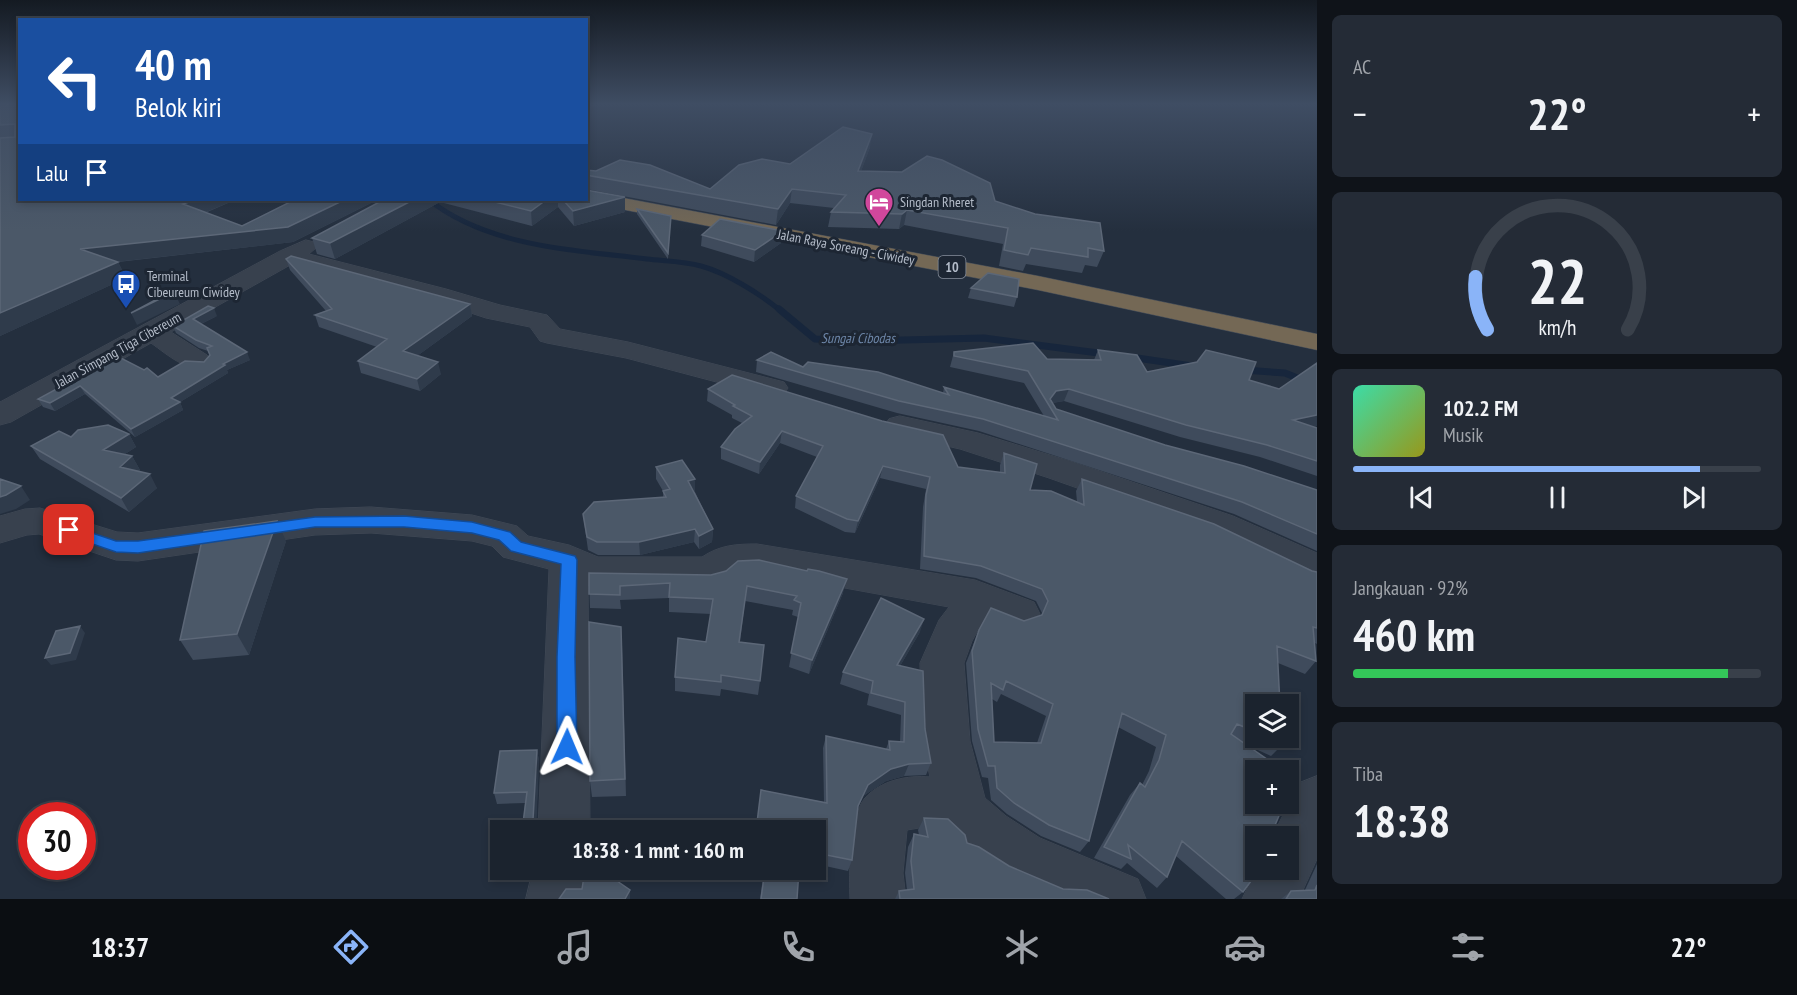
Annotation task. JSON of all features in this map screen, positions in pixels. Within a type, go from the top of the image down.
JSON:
[{"type":"highway","name":"Jalan Raya Soreang - Ciwidey","points":[[588,197],[1038,283],[1317,342]]},
{"type":"street","name":"Jalan Simpang Tiga Cibereum","points":[[0,415],[329,234]]},
{"type":"street","points":[[288,256],[542,323],[546,331],[557,337],[628,350],[795,395]]},
{"type":"street","points":[[152,332],[197,361]]},
{"type":"street","points":[[871,418],[967,440],[1061,470],[1220,525],[1317,570]]},
{"type":"street","points":[[0,530],[25,522],[40,522],[116,546],[138,547],[315,522],[404,522],[472,528],[504,536],[516,547],[569,560],[594,572],[710,572],[728,559],[757,558],[975,596],[1019,614]]},
{"type":"street","points":[[564,820],[569,560]]},
{"type":"street","points":[[954,806],[960,797],[946,741],[942,663],[954,632],[962,624],[975,596]]},
{"type":"street","points":[[1299,839],[1317,801]]},
{"type":"street","points":[[878,899],[876,873],[882,817],[898,804],[925,802],[954,806],[987,835],[1021,857],[1118,899]]},
{"type":"street","points":[[554,899],[558,880]]},
{"type":"street","points":[[1270,899],[1280,880]]},
{"type":"building","points":[[0,147],[18,147],[18,201],[192,201],[183,204],[242,226],[292,201],[342,201],[288,227],[80,249],[118,262],[0,313]]},
{"type":"building","points":[[814,147],[867,147],[858,171],[902,172],[927,156],[942,160],[990,183],[995,201],[1035,214],[1100,223],[1104,251],[1088,248],[1088,257],[1031,248],[1028,255],[1004,250],[1008,228],[907,210],[902,214],[831,212],[846,195],[792,189],[778,209],[588,175],[588,170],[596,171],[620,160],[650,165],[710,189],[739,165],[762,159],[790,164]]},
{"type":"building","points":[[588,190],[625,197],[573,211],[564,201],[588,201]]},
{"type":"building","points":[[381,201],[411,201],[330,243],[312,238]]},
{"type":"building","points":[[491,201],[545,201],[531,211]]},
{"type":"building","points":[[637,209],[671,216],[668,253]]},
{"type":"building","points":[[720,219],[783,231],[755,250],[702,235]]},
{"type":"building","points":[[291,256],[470,304],[403,351],[438,362],[417,379],[358,361],[387,339],[315,315],[332,309],[286,259]]},
{"type":"building","points":[[988,273],[1019,279],[1017,297],[971,288]]},
{"type":"building","points":[[172,291],[174,292],[131,313]]},
{"type":"building","points":[[208,306],[214,308],[193,319],[247,352],[223,364],[225,365],[171,398],[180,402],[131,429],[80,386],[50,403],[38,399],[117,356],[144,370],[147,368],[158,377],[185,361],[204,362],[210,355],[207,348],[212,346],[196,340],[173,326]]},
{"type":"building","points":[[1033,343],[1047,359],[1101,360],[1098,350],[1137,355],[1147,372],[1197,362],[1206,350],[1256,362],[1249,380],[1279,389],[1317,363],[1317,415],[1293,420],[1317,428],[1317,461],[1267,445],[1186,425],[1069,389],[1056,391],[1050,399],[1056,409],[1165,445],[1244,466],[1317,490],[1317,534],[1242,502],[983,419],[899,401],[757,360],[771,352],[803,367],[808,362],[878,372],[949,395],[944,387],[1058,420],[1028,371],[954,356],[954,352]]},
{"type":"building","points":[[732,375],[882,421],[943,435],[958,467],[1005,473],[1004,453],[1037,464],[1030,490],[1051,491],[1084,505],[1082,479],[1214,524],[1317,572],[1317,628],[1313,627],[1316,661],[1277,646],[1279,694],[1245,694],[1245,727],[1237,724],[1231,734],[1245,744],[1245,748],[1251,748],[1268,760],[1245,760],[1245,814],[1280,814],[1275,826],[1245,826],[1245,880],[1251,880],[1243,892],[1182,841],[1167,877],[1128,845],[1131,859],[1104,847],[1140,783],[1145,787],[1159,760],[1166,735],[1122,713],[1089,841],[1049,825],[1014,803],[997,788],[995,766],[988,766],[978,729],[972,651],[979,630],[991,608],[1024,621],[1042,615],[1048,601],[1042,589],[981,566],[924,556],[926,495],[930,477],[883,466],[858,521],[847,519],[796,496],[823,446],[782,431],[760,462],[721,447],[735,429],[752,416],[733,406],[735,405],[708,389]],"holes":[[[1006,681],[1053,704],[1041,743],[994,742],[991,683],[1003,690]]]},
{"type":"building","points":[[108,425],[129,434],[103,450],[132,456],[120,467],[150,474],[121,498],[31,446],[59,431],[71,437],[78,430]]},
{"type":"building","points":[[682,460],[695,479],[688,481],[713,529],[699,536],[695,529],[639,542],[597,542],[587,537],[583,514],[594,502],[666,497],[663,491],[670,489],[656,467]]},
{"type":"building","points":[[0,479],[21,486],[0,497]]},
{"type":"building","points":[[277,521],[237,634],[180,640],[204,531]]},
{"type":"building","points":[[759,560],[807,571],[808,569],[819,571],[847,579],[812,660],[791,653],[801,603],[794,600],[797,596],[747,586],[739,642],[764,645],[760,681],[721,675],[721,682],[675,677],[678,638],[706,642],[713,599],[669,597],[670,583],[620,586],[620,595],[589,594],[589,573],[711,575],[726,571],[738,561]]},
{"type":"building","points":[[881,598],[924,619],[897,665],[923,671],[925,729],[931,763],[909,764],[891,769],[868,785],[858,806],[852,860],[826,855],[826,820],[757,820],[761,790],[827,803],[826,736],[890,750],[889,741],[904,742],[905,702],[871,693],[873,681],[843,672]]},
{"type":"building","points":[[589,622],[621,627],[625,779],[590,781]]},
{"type":"building","points":[[80,626],[70,653],[45,658],[56,631]]},
{"type":"building","points":[[537,750],[533,820],[523,820],[527,792],[494,793],[500,751]]},
{"type":"building","points":[[924,818],[948,819],[965,835],[967,843],[979,847],[1009,866],[1063,889],[1087,890],[1109,899],[900,899],[899,891],[914,889],[911,861],[914,834],[928,837]]},
{"type":"building","points":[[583,880],[616,880],[630,890],[625,899],[559,899],[566,889],[582,889]]},
{"type":"building","points":[[764,880],[798,880],[797,899],[761,899]]},
{"type":"building","points":[[1317,885],[1317,899],[1286,899],[1291,891],[1315,890]]},
{"type":"waterway","name":"Sungai Cibodas","points":[[430,201],[453,216],[478,228],[533,244],[701,266],[743,285],[781,311]]},
{"type":"waterway","name":"Sungai Cibodas","points":[[779,309],[815,339],[863,341],[984,338],[1106,354]]},
{"type":"waterway","name":"Sungai Cibodas","points":[[1130,357],[1192,366]]},
{"type":"waterway","name":"Sungai Cibodas","points":[[1243,370],[1285,373],[1317,386]]},
{"type":"place","name":"Singdan Rheret","points":[[879,228]]},
{"type":"place","name":"Terminal Cibeureum Ciwidey","points":[[126,310]]},
{"type":"route","points":[[69,530],[116,546],[138,547],[315,522],[371,520],[472,528],[504,536],[516,547],[569,560],[566,657],[567,747]]}]
